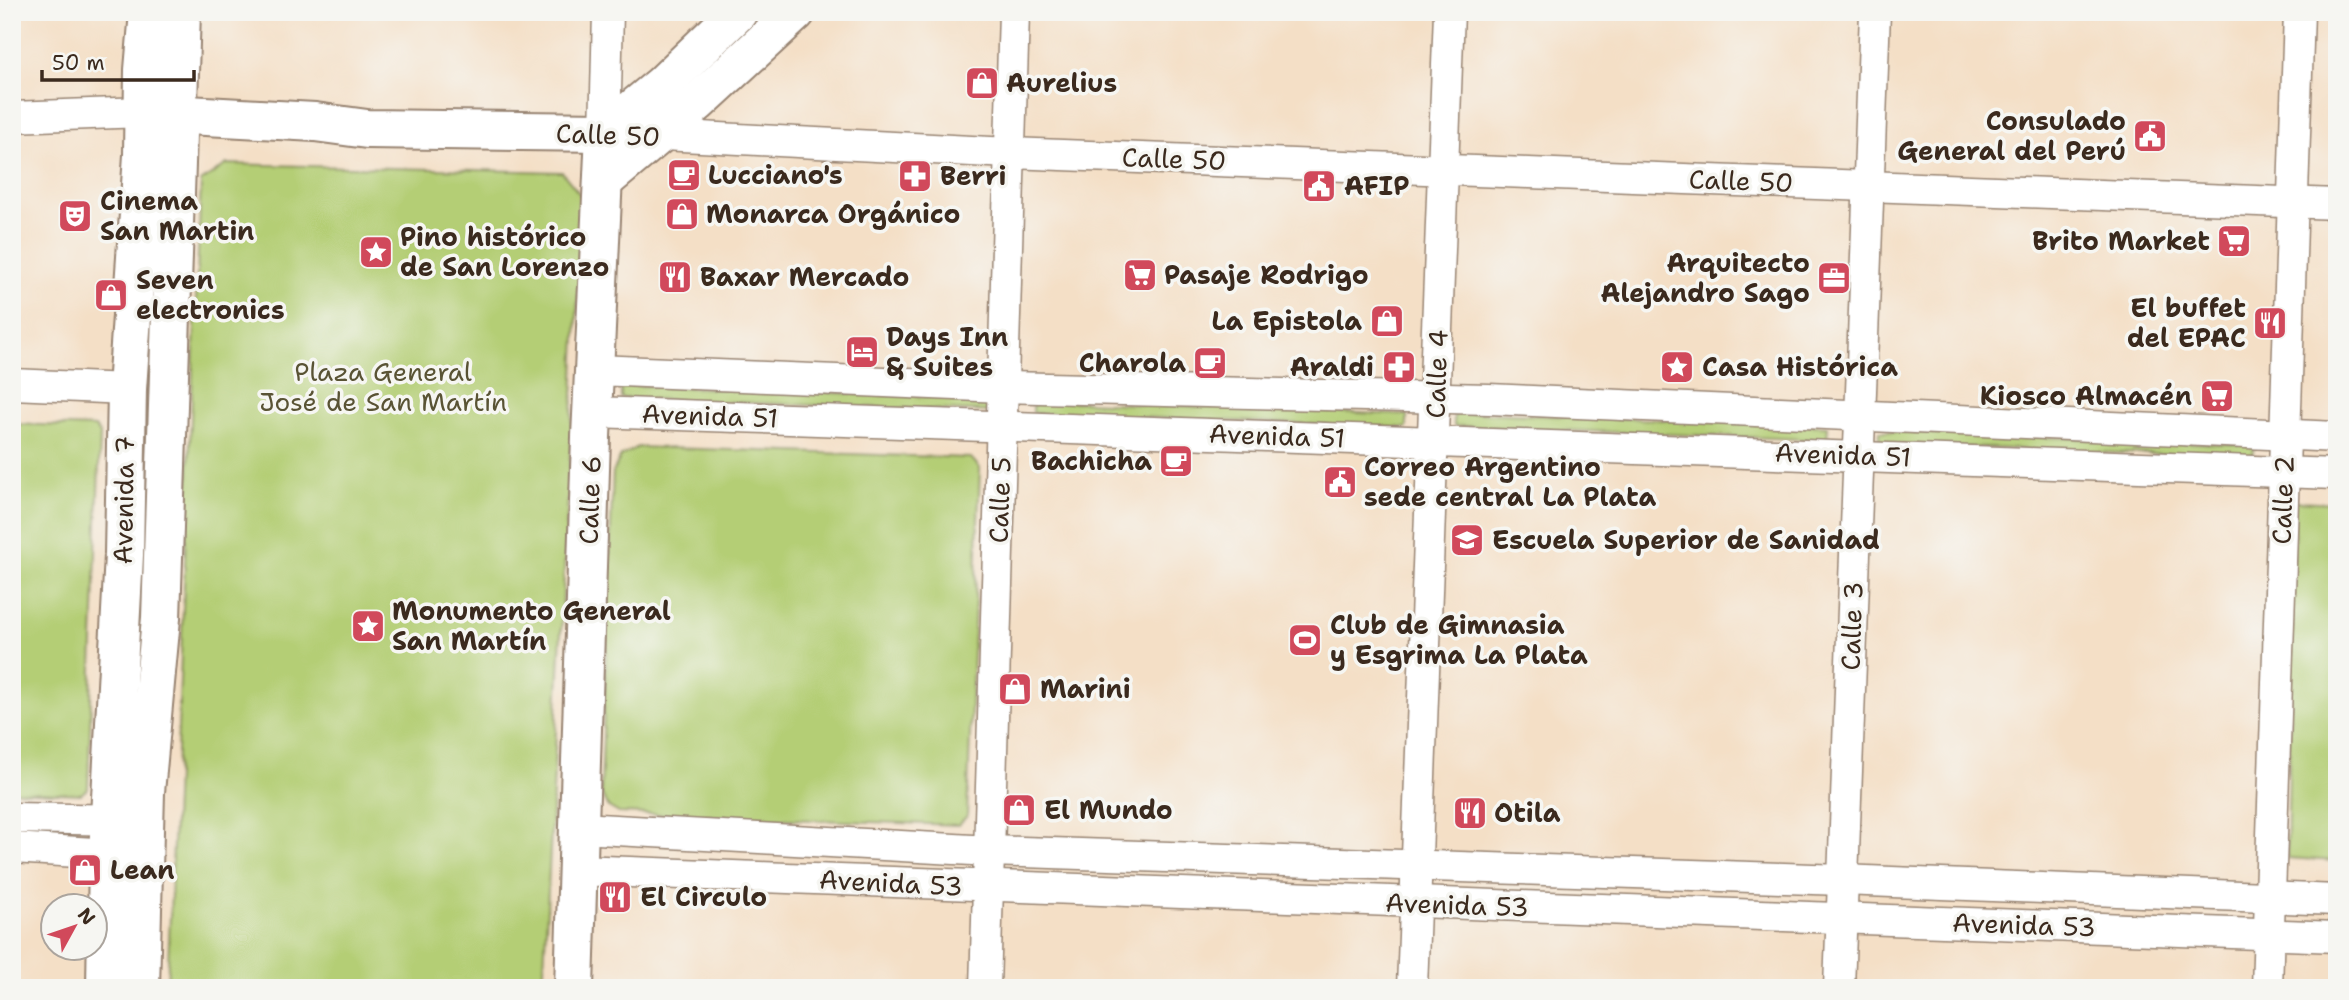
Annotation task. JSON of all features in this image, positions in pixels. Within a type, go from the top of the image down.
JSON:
[{"type":"main road","name":"Avenida 7","points":[[106,988],[161,618],[160,114],[149,12]]},
{"type":"main road","name":"Avenida 7","points":[[140,988],[127,837],[124,555],[127,390],[143,155],[160,114],[181,12]]},
{"type":"main road","points":[[605,132],[662,85],[738,12]]},
{"type":"main road","points":[[605,180],[796,12]]},
{"type":"main road","name":"Calle 50","points":[[160,114],[315,122],[367,129],[605,132]]},
{"type":"main road","name":"Calle 6","points":[[574,988],[605,132]]},
{"type":"street","name":"Calle 6","points":[[605,132],[608,12]]},
{"type":"street","name":"Calle 5","points":[[985,988],[1014,12]]},
{"type":"street","name":"Calle 4","points":[[1412,988],[1435,441],[1449,12]]},
{"type":"street","name":"Calle 3","points":[[1839,988],[1875,12]]},
{"type":"street","name":"Calle 2","points":[[2267,988],[2299,12]]},
{"type":"street","name":"Calle 50","points":[[12,117],[160,114]]},
{"type":"street","name":"Calle 50","points":[[605,132],[1010,153],[2337,204]]},
{"type":"street","name":"Avenida 51","points":[[596,370],[1003,387],[1436,397],[2337,437]]},
{"type":"street","points":[[12,384],[127,390]]},
{"type":"street","name":"Avenida 51","points":[[594,412],[2337,474]]},
{"type":"street","points":[[12,818],[127,837]]},
{"type":"street","name":"Avenida 53","points":[[580,828],[990,851],[1417,864],[2337,901]]},
{"type":"street","points":[[12,848],[127,837]]},
{"type":"street","name":"Avenida 53","points":[[578,870],[988,888],[2337,937]]},
{"type":"green space","name":"Plaza General José de San Martín","points":[[227,164],[562,172],[583,198],[543,988],[167,988],[201,182]]},
{"type":"green space","points":[[621,385],[995,399],[995,412],[621,398]]},
{"type":"green space","points":[[1033,400],[1407,415],[1407,428],[1033,413]]},
{"type":"green space","points":[[1454,412],[1828,426],[1827,440],[1454,426]]},
{"type":"green space","points":[[12,424],[95,427],[100,434],[88,788],[81,794],[12,791]]},
{"type":"green space","points":[[1880,431],[2254,445],[2253,458],[1879,444]]},
{"type":"green space","points":[[638,447],[971,458],[980,468],[967,816],[958,825],[619,813],[607,806],[601,792],[613,472],[621,456]]},
{"type":"green space","points":[[2295,501],[2337,503],[2337,861],[2287,858]]},
{"type":"place","name":"Aurelius","points":[[982,83]]},
{"type":"place","name":"Consulado General del Perú","points":[[2150,136]]},
{"type":"place","name":"Lucciano's","points":[[684,175]]},
{"type":"place","name":"Berri","points":[[915,176]]},
{"type":"place","name":"AFIP","points":[[1319,186]]},
{"type":"place","name":"Monarca Orgánico","points":[[682,214]]},
{"type":"place","name":"Cinema San Martin","points":[[75,216]]},
{"type":"place","name":"Brito Market","points":[[2234,241]]},
{"type":"place","name":"Pino histórico de San Lorenzo","points":[[376,252]]},
{"type":"place","name":"Pasaje Rodrigo","points":[[1140,275]]},
{"type":"place","name":"Baxar Mercado","points":[[675,277]]},
{"type":"place","name":"Arquitecto Alejandro Sago","points":[[1834,278]]},
{"type":"place","name":"Seven electronics","points":[[111,295]]},
{"type":"place","name":"La Epistola","points":[[1387,321]]},
{"type":"place","name":"El buffet del EPAC","points":[[2270,323]]},
{"type":"place","name":"Days Inn & Suites","points":[[862,352]]},
{"type":"place","name":"Charola","points":[[1210,363]]},
{"type":"place","name":"Araldi","points":[[1399,367]]},
{"type":"place","name":"Casa Histórica","points":[[1677,367]]},
{"type":"place","name":"Kiosco Almacén","points":[[2217,396]]},
{"type":"place","name":"Bachicha","points":[[1176,461]]},
{"type":"place","name":"Correo Argentino sede central La Plata","points":[[1340,482]]},
{"type":"place","name":"Escuela Superior de Sanidad","points":[[1467,540]]},
{"type":"place","name":"Monumento General San Martín","points":[[368,626]]},
{"type":"place","name":"Club de Gimnasia y Esgrima La Plata","points":[[1305,640]]},
{"type":"place","name":"Marini","points":[[1015,689]]},
{"type":"place","name":"El Mundo","points":[[1019,810]]},
{"type":"place","name":"Otila","points":[[1470,813]]},
{"type":"place","name":"Lean","points":[[85,870]]},
{"type":"place","name":"El Circulo","points":[[615,897]]}]
